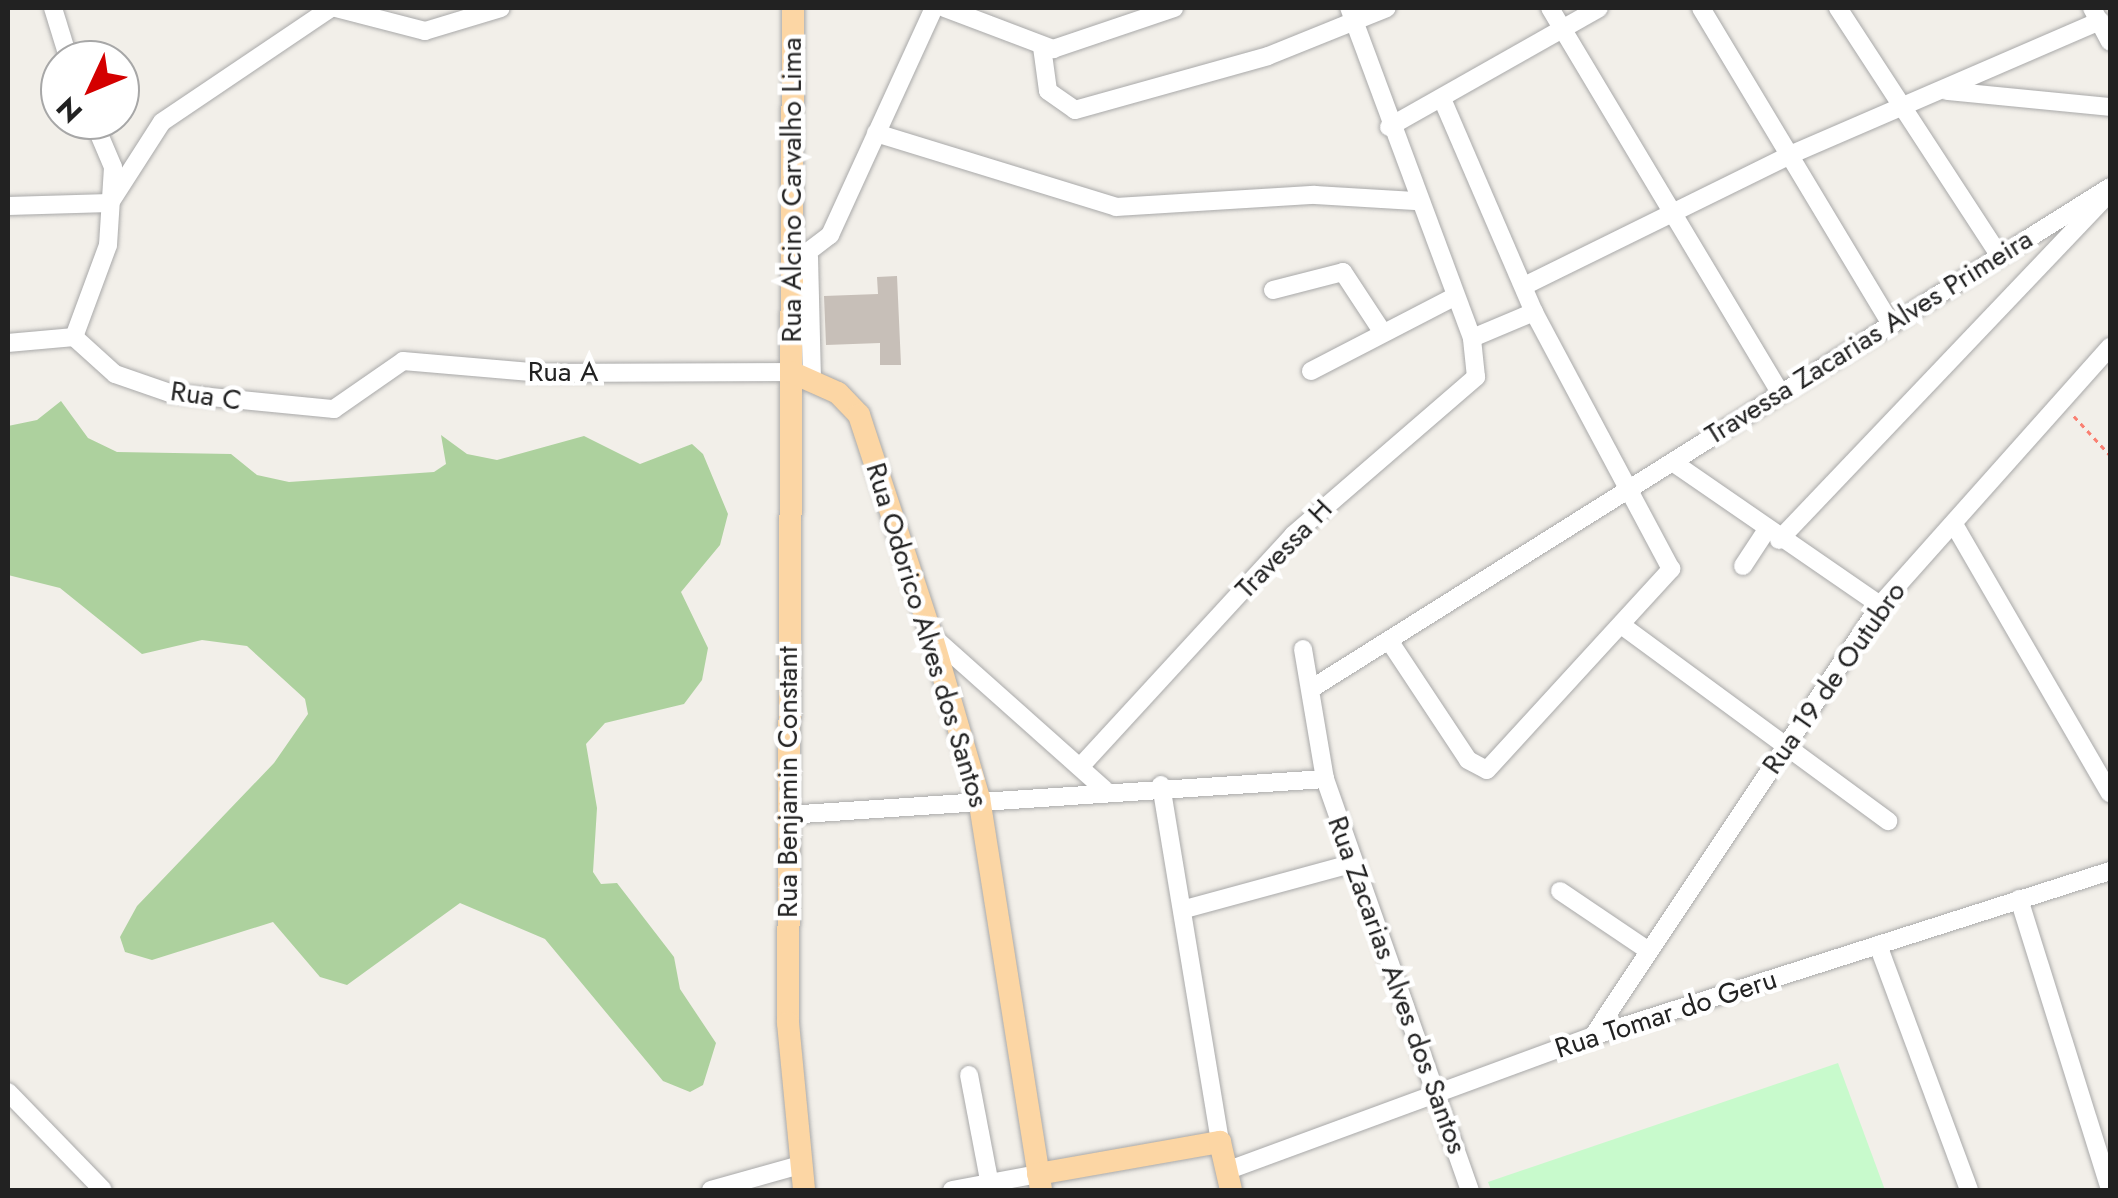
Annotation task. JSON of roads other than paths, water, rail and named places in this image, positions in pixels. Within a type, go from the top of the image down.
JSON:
[{"type":"main road","name":"Rua Alcino Carvalho Lima","points":[[793,8],[802,376]]},
{"type":"main road","name":"Rua Odorico Alves dos Santos","points":[[802,376],[859,416],[931,634],[978,798],[1040,1182]]},
{"type":"main road","name":"Rua Benjamin Constant","points":[[802,376],[787,815],[788,1023],[804,1190]]},
{"type":"main road","points":[[1040,1182],[1220,1142],[1228,1181]]},
{"type":"street","points":[[53,8],[63,40]]},
{"type":"street","points":[[110,203],[162,122],[333,8],[425,31],[501,8]]},
{"type":"street","points":[[800,260],[830,235],[934,8]]},
{"type":"street","points":[[945,8],[1042,48],[1174,8]]},
{"type":"street","points":[[1042,48],[1048,92],[1075,110],[1352,16],[1387,8]]},
{"type":"street","points":[[1550,8],[1675,210],[1779,390]]},
{"type":"street","points":[[1390,127],[1444,100],[1598,8]]},
{"type":"street","points":[[1701,8],[1888,319]]},
{"type":"street","points":[[1838,8],[1998,253]]},
{"type":"street","points":[[1524,286],[1790,155],[1946,90],[2096,14],[2110,42]]},
{"type":"street","points":[[1352,16],[1414,200],[1472,338],[1534,312]]},
{"type":"street","points":[[1946,90],[2110,107]]},
{"type":"street","points":[[1390,642],[1468,760],[1487,770],[1506,758],[1624,626],[1672,565],[1628,491],[1534,312],[1444,100]]},
{"type":"street","points":[[876,133],[1116,207],[1316,196],[1414,200]]},
{"type":"street","points":[[8,343],[74,337],[108,245],[112,167],[101,140]]},
{"type":"street","points":[[1743,566],[2110,190]]},
{"type":"street","name":"Travessa Zacarias Alves Primeira","points":[[1314,687],[1674,463],[1888,319],[2110,190]]},
{"type":"street","points":[[8,206],[110,203]]},
{"type":"street","points":[[1272,290],[1343,272],[1383,334]]},
{"type":"street","points":[[1311,371],[1454,297]]},
{"type":"street","name":"Rua C","points":[[74,337],[116,374],[170,393],[353,403]]},
{"type":"street","name":"Travessa H","points":[[1080,767],[1293,536],[1472,383],[1472,338]]},
{"type":"street","name":"Rua 19 de Outubro","points":[[1594,1036],[1880,605],[1955,526],[2110,347]]},
{"type":"street","name":"Rua A","points":[[353,403],[402,361],[542,373],[802,376]]},
{"type":"street","points":[[1674,463],[1772,535],[1880,605]]},
{"type":"street","points":[[1955,526],[2110,793]]},
{"type":"street","points":[[1624,626],[1888,821]]},
{"type":"street","points":[[931,634],[1104,789]]},
{"type":"street","name":"Rua Zacarias Alves dos Santos","points":[[1303,649],[1314,687],[1325,779],[1470,1190]]},
{"type":"street","points":[[787,815],[1104,789],[1325,779]]},
{"type":"street","points":[[1161,786],[1185,909],[1220,1142]]},
{"type":"street","points":[[1185,909],[1354,863]]},
{"type":"street","name":"Rua Tomar do Geru","points":[[1228,1181],[1594,1036],[2110,871]]},
{"type":"street","points":[[1560,891],[1650,951]]},
{"type":"street","points":[[2019,898],[2110,1187],[2088,1190]]},
{"type":"street","points":[[1878,945],[1968,1190]]},
{"type":"street","points":[[969,1075],[991,1187]]},
{"type":"street","points":[[8,1092],[104,1190]]},
{"type":"street","points":[[712,1190],[800,1165]]},
{"type":"street","points":[[952,1190],[1040,1182]]}]
